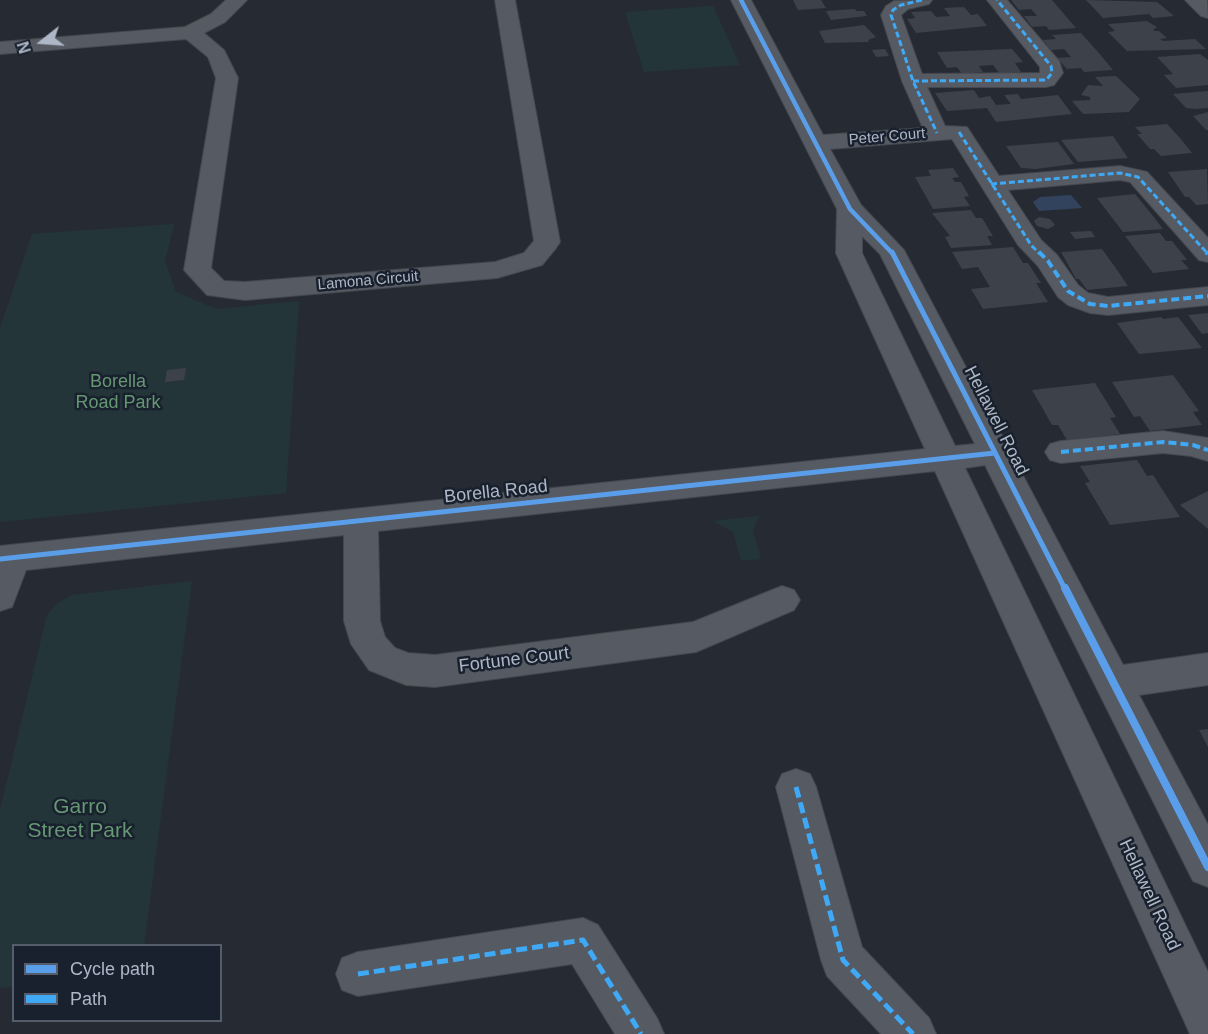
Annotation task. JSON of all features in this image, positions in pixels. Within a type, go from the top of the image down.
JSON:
[{"type":"street","points":[[0,48],[158,37],[189,32],[218,18],[237,0]]},
{"type":"street","name":"Lamona Circuit","points":[[189,32],[217,54],[227,78],[197,270],[217,289],[245,291],[497,270],[533,259],[547,242],[505,0]]},
{"type":"street","name":"Hellawell Road","points":[[741,0],[850,209],[891,250],[1208,867]]},
{"type":"street","points":[[922,0],[901,5],[893,10],[891,15],[913,81],[948,133],[991,184],[1030,245],[1048,261],[1068,291],[1078,299],[1090,304],[1108,306],[1208,296]]},
{"type":"street","points":[[913,81],[1046,80],[1052,73],[1051,66],[997,0]]},
{"type":"street","points":[[1195,0],[1208,12]]},
{"type":"street","name":"Peter Court","points":[[816,143],[948,133]]},
{"type":"street","points":[[991,184],[1120,173],[1138,177],[1208,254]]},
{"type":"street","name":"Hellawell Road","points":[[850,209],[849,253],[1208,1022]]},
{"type":"street","points":[[1061,452],[1163,442],[1208,450]]},
{"type":"street","name":"Borella Road","points":[[6,559],[995,453]]},
{"type":"street","name":"Fortune Court","points":[[361,522],[362,621],[369,644],[382,659],[406,669],[435,670],[696,637],[782,600]]},
{"type":"street","points":[[0,597],[6,559]]},
{"type":"street","points":[[1114,682],[1208,669]]},
{"type":"street","points":[[796,787],[843,960],[913,1034]]},
{"type":"street","points":[[358,974],[583,940],[641,1034]]},
{"type":"green space","points":[[713,6],[740,65],[644,72],[625,12]]},
{"type":"green space","name":"Borella Road Park","points":[[174,224],[165,261],[176,292],[216,309],[299,301],[286,493],[0,522],[0,328],[32,234]]},
{"type":"green space","points":[[759,516],[753,530],[761,559],[741,561],[733,532],[713,521]]},
{"type":"green space","name":"Garro Street Park","points":[[192,581],[144,944],[12,944],[12,987],[0,988],[0,810],[47,615],[56,604],[72,595]]},
{"type":"water","points":[[1071,195],[1082,208],[1039,211],[1033,202],[1040,197]]},
{"type":"building","points":[[793,0],[821,0],[826,8],[798,10]]},
{"type":"building","points":[[1011,0],[1052,0],[1076,28],[1049,30],[1046,26],[1032,27],[1024,16],[1037,16],[1031,9],[1019,10]]},
{"type":"building","points":[[1086,0],[1157,2],[1174,16],[1153,18],[1149,14],[1103,18]]},
{"type":"building","points":[[964,7],[971,15],[978,14],[987,26],[916,33],[907,19],[915,18],[911,12],[931,11],[936,17],[950,16],[944,8]]},
{"type":"building","points":[[854,9],[864,11],[867,16],[831,20],[826,11]]},
{"type":"building","points":[[1147,21],[1157,27],[1153,30],[1159,31],[1167,38],[1160,39],[1163,41],[1195,39],[1206,49],[1127,51],[1108,32],[1115,31],[1108,24]]},
{"type":"building","points":[[864,25],[876,37],[868,40],[869,42],[825,43],[819,31]]},
{"type":"building","points":[[1081,33],[1113,70],[1084,72],[1081,68],[1067,69],[1057,58],[1071,57],[1064,49],[1051,50],[1043,40],[1056,39],[1052,35]]},
{"type":"building","points":[[885,49],[889,56],[876,57],[872,50]]},
{"type":"building","points":[[1012,49],[1023,62],[1015,63],[1021,72],[1000,74],[993,65],[979,66],[983,72],[962,74],[957,67],[947,68],[937,52]]},
{"type":"building","points":[[1200,54],[1208,60],[1208,85],[1176,88],[1164,75],[1173,74],[1157,57]]},
{"type":"building","points":[[1116,76],[1140,99],[1129,112],[1083,114],[1072,101],[1090,100],[1090,97],[1081,95],[1088,85],[1103,86],[1095,77]]},
{"type":"building","points":[[974,90],[979,98],[990,96],[996,105],[1011,104],[1004,95],[1018,94],[1021,99],[1058,95],[1072,114],[996,122],[987,108],[947,111],[935,93]]},
{"type":"building","points":[[1208,91],[1208,108],[1186,108],[1173,94]]},
{"type":"building","points":[[1208,112],[1208,130],[1206,130],[1193,116]]},
{"type":"building","points":[[1167,124],[1192,153],[1161,156],[1154,149],[1150,149],[1137,134],[1142,134],[1135,127]]},
{"type":"building","points":[[1113,136],[1128,158],[1078,162],[1061,140]]},
{"type":"building","points":[[1058,142],[1074,164],[1036,169],[1021,168],[1006,146]]},
{"type":"building","points":[[953,168],[959,177],[952,178],[955,182],[961,182],[969,196],[964,197],[970,206],[933,209],[915,177],[931,176],[928,170]]},
{"type":"building","points":[[1207,169],[1208,204],[1196,205],[1189,197],[1185,197],[1168,172]]},
{"type":"building","points":[[1135,194],[1163,229],[1123,232],[1097,198]]},
{"type":"building","points":[[971,210],[976,218],[982,218],[993,236],[987,236],[992,245],[951,248],[945,237],[950,236],[932,213]]},
{"type":"building","points":[[1039,217],[1050,219],[1055,225],[1048,229],[1037,226],[1034,221]]},
{"type":"building","points":[[1091,231],[1095,237],[1075,239],[1070,232]]},
{"type":"building","points":[[1160,233],[1166,241],[1172,241],[1187,260],[1181,260],[1189,269],[1153,273],[1125,236]]},
{"type":"building","points":[[1013,247],[1023,263],[1028,263],[1041,283],[1036,283],[1048,302],[983,309],[971,289],[990,287],[978,267],[962,269],[952,252]]},
{"type":"building","points":[[1102,249],[1128,286],[1087,290],[1079,279],[1076,279],[1061,252]]},
{"type":"building","points":[[1208,313],[1208,333],[1202,334],[1188,315]]},
{"type":"building","points":[[1161,317],[1163,319],[1178,317],[1202,348],[1139,354],[1117,323]]},
{"type":"building","points":[[186,368],[184,380],[165,382],[167,370]]},
{"type":"building","points":[[1173,375],[1199,411],[1193,412],[1202,425],[1150,431],[1140,416],[1134,417],[1112,382]]},
{"type":"building","points":[[1095,383],[1116,417],[1110,418],[1120,434],[1067,440],[1058,425],[1052,425],[1032,390]]},
{"type":"building","points":[[1137,460],[1147,476],[1153,475],[1180,517],[1110,525],[1085,483],[1090,482],[1080,466]]},
{"type":"building","points":[[1208,491],[1208,529],[1180,505]]},
{"type":"building","points":[[1208,729],[1208,747],[1199,730]]},
{"type":"marked path","points":[[922,0],[901,5],[893,10],[891,15],[913,81],[937,133]]},
{"type":"marked path","points":[[913,81],[1046,80],[1052,73],[1051,66],[997,0]]},
{"type":"marked path","points":[[959,132],[1031,245],[1048,261],[1068,291],[1078,299],[1090,304],[1108,306],[1208,296]]},
{"type":"marked path","points":[[991,184],[1120,173],[1138,177],[1208,254]]},
{"type":"marked path","points":[[1061,452],[1163,442],[1193,445],[1208,450]]},
{"type":"marked path","points":[[796,787],[843,960],[913,1034]]},
{"type":"marked path","points":[[358,974],[583,940],[641,1034]]},
{"type":"cycle path","points":[[741,0],[850,209],[891,250],[1208,867]]},
{"type":"cycle path","points":[[0,559],[995,453]]}]
